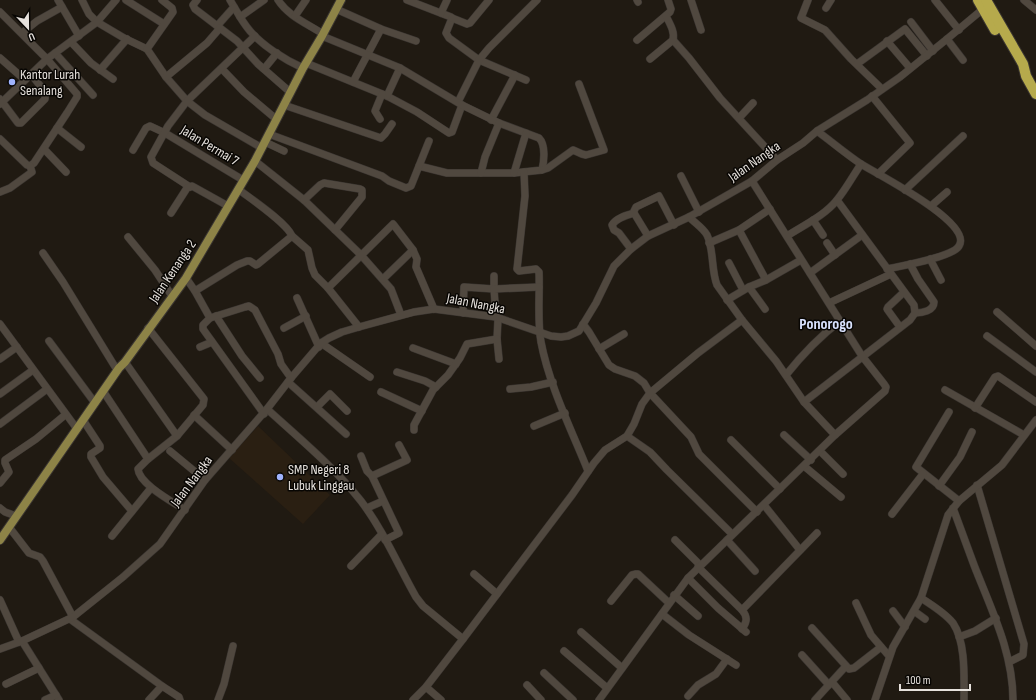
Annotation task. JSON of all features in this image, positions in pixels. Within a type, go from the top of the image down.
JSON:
[{"type":"highway","points":[[986,3],[1008,46],[1023,64],[1026,76],[1036,94]]},
{"type":"main road","name":"Jalan Kenanga 2","points":[[0,540],[117,370],[125,362],[148,328],[186,278],[255,161],[290,92],[323,35],[340,0]]},
{"type":"street","points":[[58,0],[80,36]]},
{"type":"street","points":[[82,0],[89,14],[97,22],[147,49],[166,77],[187,101],[205,115],[284,150]]},
{"type":"street","points":[[31,74],[45,92],[46,99],[24,121],[18,123],[1,101],[47,59],[97,22],[116,0]]},
{"type":"street","points":[[126,0],[164,24]]},
{"type":"street","points":[[147,49],[173,10],[162,0]]},
{"type":"street","points":[[197,0],[194,2],[193,6],[232,37],[264,69],[290,92]]},
{"type":"street","points":[[230,0],[246,26],[255,36],[292,63],[305,65],[384,95],[417,112],[449,133],[452,132],[460,103],[479,60],[537,0]]},
{"type":"street","points":[[240,16],[264,0]]},
{"type":"street","points":[[278,0],[283,7],[294,16],[323,35],[400,68],[491,120],[539,138],[542,142],[544,158],[542,170]]},
{"type":"street","points":[[294,16],[306,0]]},
{"type":"street","points":[[407,0],[467,24],[470,23],[489,0]]},
{"type":"street","points":[[440,13],[447,0]]},
{"type":"street","points":[[637,40],[666,16],[671,9],[668,0]]},
{"type":"street","points":[[690,0],[701,30]]},
{"type":"street","points":[[808,0],[801,18],[825,30],[882,89]]},
{"type":"street","points":[[826,8],[831,0]]},
{"type":"street","points":[[935,0],[959,30]]},
{"type":"street","points":[[1024,0],[1036,10]]},
{"type":"street","name":"Jalan Nangka","points":[[0,649],[72,618],[85,609],[160,544],[205,480],[265,412],[289,380],[320,345],[342,332],[401,315],[434,309],[497,318],[540,332],[561,337],[568,336],[579,330],[608,279],[611,270],[631,249],[648,236],[674,225],[752,181],[817,131],[872,96],[927,56],[959,30],[986,3]]},
{"type":"street","points":[[22,34],[37,21],[62,7]]},
{"type":"street","points":[[166,77],[207,43],[234,7]]},
{"type":"street","points":[[336,9],[381,29],[416,41]]},
{"type":"street","points":[[0,12],[47,59],[77,94],[77,97],[44,148],[34,163],[30,166]]},
{"type":"street","points":[[666,16],[673,32],[673,40],[739,118],[778,160]]},
{"type":"street","points":[[452,18],[447,29],[447,36],[479,60],[526,80]]},
{"type":"street","points":[[911,22],[933,51]]},
{"type":"street","points":[[353,82],[381,29]]},
{"type":"street","points":[[857,64],[905,29],[927,56]]},
{"type":"street","points":[[228,206],[194,186],[190,187],[153,163],[151,157],[173,118],[187,101],[255,36]]},
{"type":"street","points":[[100,70],[127,39]]},
{"type":"street","points":[[650,59],[673,40]]},
{"type":"street","points":[[947,40],[963,60]]},
{"type":"street","points":[[887,41],[910,68]]},
{"type":"street","points":[[71,42],[88,60],[113,79]]},
{"type":"street","points":[[55,53],[93,95]]},
{"type":"street","points":[[264,69],[277,53]]},
{"type":"street","points":[[0,58],[25,80]]},
{"type":"street","points":[[380,119],[375,111],[400,68]]},
{"type":"street","points":[[222,69],[244,92],[276,119]]},
{"type":"street","points":[[491,120],[514,75]]},
{"type":"street","points":[[419,166],[447,173],[514,173],[548,168],[571,151],[586,155],[604,150],[579,84]]},
{"type":"street","points":[[872,96],[910,143],[878,174]]},
{"type":"street","points":[[739,118],[753,103]]},
{"type":"street","points":[[284,105],[381,138],[386,134],[392,124]]},
{"type":"street","points":[[481,173],[485,157],[499,123]]},
{"type":"street","name":"Jalan Permai 7","points":[[133,150],[150,126],[165,133],[243,180]]},
{"type":"street","points":[[57,128],[81,147]]},
{"type":"street","points":[[817,131],[861,164],[931,206],[957,231],[961,240],[961,245],[958,249],[950,253],[889,271],[829,303]]},
{"type":"street","points":[[514,173],[526,133]]},
{"type":"street","points":[[905,190],[963,136]]},
{"type":"street","points":[[0,139],[27,165],[30,166],[32,170],[32,172],[10,188],[0,192]]},
{"type":"street","points":[[265,141],[382,176],[388,181],[406,188],[411,186],[429,141]]},
{"type":"street","points":[[44,148],[66,172]]},
{"type":"street","points":[[255,161],[304,200],[361,255],[391,289],[401,315]]},
{"type":"street","points":[[787,236],[823,214],[837,200],[861,164]]},
{"type":"street","points":[[524,172],[525,196],[517,269],[519,271],[537,270],[538,272],[540,332],[544,353],[553,382],[588,471]]},
{"type":"street","points":[[681,176],[698,212]]},
{"type":"street","points":[[598,700],[662,614],[674,595],[699,566],[836,435],[885,391],[886,387],[862,356],[752,181]]},
{"type":"street","points":[[304,200],[324,183],[362,190],[362,197],[335,230]]},
{"type":"street","points":[[171,213],[190,187]]},
{"type":"street","points":[[238,188],[274,217],[308,250],[314,275],[328,288],[359,327]]},
{"type":"street","points":[[931,206],[947,192]]},
{"type":"street","points":[[648,236],[634,211],[636,207],[659,196],[674,225]]},
{"type":"street","points":[[837,200],[914,305],[915,313]]},
{"type":"street","points":[[709,243],[740,230],[770,209]]},
{"type":"street","points":[[631,249],[619,233],[614,230],[612,225],[614,222],[623,217],[634,213]]},
{"type":"street","points":[[689,217],[707,236],[716,285],[742,320],[776,361],[804,402],[836,435]]},
{"type":"street","points":[[813,220],[823,235]]},
{"type":"street","points":[[328,288],[393,224],[413,250],[417,259],[416,267],[434,309]]},
{"type":"street","points":[[740,230],[766,280]]},
{"type":"street","points":[[810,273],[862,235]]},
{"type":"street","points":[[195,291],[237,265],[247,261],[258,264],[292,236]]},
{"type":"street","points":[[128,237],[155,270],[172,296]]},
{"type":"street","points":[[828,243],[835,255]]},
{"type":"street","points":[[383,279],[413,250]]},
{"type":"street","points":[[43,253],[63,282],[117,370]]},
{"type":"street","points":[[930,259],[941,280]]},
{"type":"street","points":[[727,300],[746,288],[766,280],[801,260]]},
{"type":"street","points":[[729,263],[746,288],[765,309]]},
{"type":"street","points":[[804,402],[910,320],[915,313],[933,307],[934,302],[918,279],[910,264]]},
{"type":"street","points":[[494,276],[499,359]]},
{"type":"street","points":[[186,278],[213,317],[260,378]]},
{"type":"street","points":[[463,313],[464,287],[494,289],[539,287]]},
{"type":"street","points":[[900,328],[887,309],[888,306],[904,292]]},
{"type":"street","points":[[297,298],[320,345],[370,377]]},
{"type":"street","points":[[346,434],[289,380],[278,354],[252,307],[245,307],[213,317],[202,327],[265,412],[340,478],[367,508],[416,597],[423,606],[463,639]]},
{"type":"street","points":[[997,312],[1036,346]]},
{"type":"street","points":[[284,328],[306,316]]},
{"type":"street","points":[[413,700],[426,687],[463,639],[588,471],[605,450],[626,436],[634,424],[642,404],[650,393],[698,353],[742,320]]},
{"type":"street","points":[[786,375],[809,347],[840,321]]},
{"type":"street","points":[[0,324],[65,415],[77,429]]},
{"type":"street","points":[[583,324],[612,368],[640,379],[650,393],[691,437],[699,454],[757,512]]},
{"type":"street","points":[[148,328],[203,396],[204,403],[177,436],[138,469],[138,472],[151,488],[185,510]]},
{"type":"street","points":[[599,349],[624,334]]},
{"type":"street","points":[[987,336],[1036,372]]},
{"type":"street","points":[[414,430],[414,425],[436,387],[456,364],[467,344],[497,339]]},
{"type":"street","points":[[49,342],[95,403]]},
{"type":"street","points":[[200,347],[212,342]]},
{"type":"street","points":[[0,359],[17,347]]},
{"type":"street","points":[[413,348],[456,364]]},
{"type":"street","points":[[125,362],[177,436]]},
{"type":"street","points":[[0,394],[33,370]]},
{"type":"street","points":[[397,372],[425,381],[436,387]]},
{"type":"street","points":[[976,408],[995,378],[998,376],[1036,402]]},
{"type":"street","points":[[510,389],[531,387],[553,382]]},
{"type":"street","points":[[0,424],[47,389]]},
{"type":"street","points":[[945,390],[1024,435]]},
{"type":"street","points":[[103,391],[148,459]]},
{"type":"street","points":[[380,392],[422,411]]},
{"type":"street","points":[[317,408],[330,394],[347,411]]},
{"type":"street","points":[[949,412],[916,469],[959,501]]},
{"type":"street","points":[[534,426],[565,413]]},
{"type":"street","points":[[0,483],[9,472],[5,460],[36,439],[65,415]]},
{"type":"street","points":[[194,415],[232,450]]},
{"type":"street","points":[[83,420],[100,446],[100,448],[90,456],[103,477],[132,510]]},
{"type":"street","points":[[875,700],[889,656],[897,639],[921,598],[942,529],[948,515],[959,501],[1002,465],[1036,420]]},
{"type":"street","points":[[939,486],[960,458],[972,432]]},
{"type":"street","points":[[784,435],[811,460]]},
{"type":"street","points":[[626,436],[650,452],[666,470],[732,534]]},
{"type":"street","points":[[731,440],[780,489]]},
{"type":"street","points":[[372,476],[407,460],[399,445]]},
{"type":"street","points":[[170,451],[205,480]]},
{"type":"street","points":[[820,451],[843,474]]},
{"type":"street","points":[[351,566],[384,537],[399,533],[372,476],[367,471],[361,456]]},
{"type":"street","points":[[804,466],[841,497]]},
{"type":"street","points":[[892,514],[923,474]]},
{"type":"street","points":[[977,486],[1024,644],[1023,655],[1009,662]]},
{"type":"street","points":[[112,536],[151,488]]},
{"type":"street","points":[[367,508],[383,501]]},
{"type":"street","points":[[764,505],[800,550]]},
{"type":"street","points":[[0,508],[5,512],[16,516]]},
{"type":"street","points":[[953,508],[996,618],[1009,662],[1013,683],[1013,700]]},
{"type":"street","points":[[9,526],[29,553],[40,557],[43,561],[72,618],[162,686],[179,697],[180,700]]},
{"type":"street","points":[[742,610],[817,533]]},
{"type":"street","points":[[675,540],[746,615],[747,620],[744,631],[688,578]]},
{"type":"street","points":[[727,540],[755,571]]},
{"type":"street","points":[[474,574],[497,594]]},
{"type":"street","points":[[611,602],[632,575],[636,574],[669,603]]},
{"type":"street","points":[[674,595],[698,616]]},
{"type":"street","points":[[921,598],[951,621],[959,637],[963,662],[964,700]]},
{"type":"street","points":[[0,600],[21,641],[58,697],[45,700]]},
{"type":"street","points":[[856,603],[871,635],[889,656]]},
{"type":"street","points":[[893,611],[904,628]]},
{"type":"street","points":[[914,611],[925,619]]},
{"type":"street","points":[[662,614],[689,635],[736,665]]},
{"type":"street","points":[[959,637],[975,631],[996,618]]},
{"type":"street","points":[[812,628],[846,666],[852,669],[881,647]]},
{"type":"street","points":[[581,632],[622,668]]},
{"type":"street","points":[[218,700],[224,684],[233,646]]},
{"type":"street","points":[[564,651],[607,688]]},
{"type":"street","points":[[802,655],[847,700]]},
{"type":"street","points":[[688,696],[698,685],[716,674],[727,660]]},
{"type":"street","points":[[815,700],[846,666]]},
{"type":"street","points":[[6,684],[40,668]]},
{"type":"street","points":[[544,672],[573,700]]},
{"type":"street","points":[[527,685],[541,700]]},
{"type":"street","points":[[149,700],[162,686]]},
{"type":"street","points":[[426,687],[441,700]]},
{"type":"shaded area","name":"SMP Negeri 8 Lubuk Linggau","points":[[258,426],[330,495],[303,524],[229,458]]},
{"type":"place","name":"Kantor Lurah Senalang","points":[[12,82]]},
{"type":"place","name":"SMP Negeri 8 Lubuk Linggau","points":[[280,477]]},
{"type":"district","name":"Ponorogo","points":[[826,323]]}]
